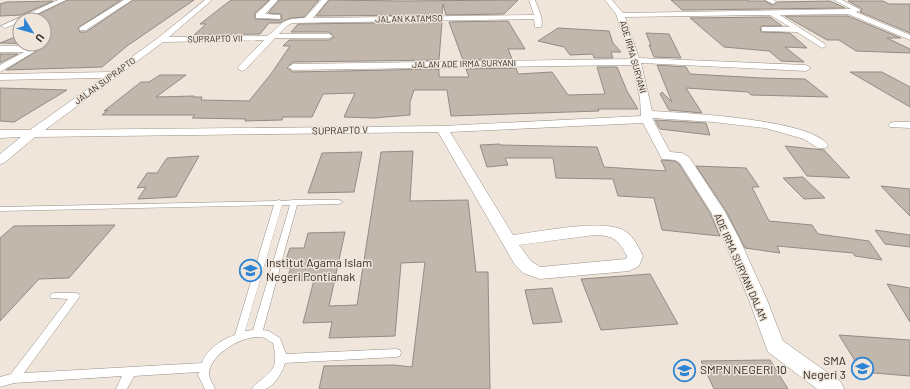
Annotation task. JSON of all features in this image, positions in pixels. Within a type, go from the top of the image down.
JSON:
[{"type":"street","points":[[6,26],[63,0]]},
{"type":"street","points":[[83,28],[130,0]]},
{"type":"street","name":"JALAN SUPRAPTO","points":[[0,160],[32,134],[161,40],[209,0]]},
{"type":"street","points":[[275,0],[259,16],[277,17]]},
{"type":"street","points":[[306,20],[325,0]]},
{"type":"street","points":[[532,0],[538,17],[538,26]]},
{"type":"street","name":"ADE IRMA SURYANI","points":[[608,0],[621,15],[636,61],[647,117]]},
{"type":"street","points":[[621,15],[773,14],[848,12],[858,10],[837,0]]},
{"type":"street","points":[[848,12],[910,38]]},
{"type":"street","points":[[773,14],[822,46]]},
{"type":"street","name":"JALAN KATAMSO","points":[[242,68],[286,22],[306,20],[538,17]]},
{"type":"street","points":[[765,29],[799,30]]},
{"type":"street","name":"SUPRAPTO VII","points":[[161,40],[329,36]]},
{"type":"street","points":[[0,49],[35,49],[0,69]]},
{"type":"street","name":"JALAN ADE IRMA SURYANI","points":[[293,67],[636,61],[806,68]]},
{"type":"street","points":[[0,77],[113,75]]},
{"type":"street","name":"SUPRAPTO V","points":[[0,134],[442,129],[647,117],[729,121],[776,128],[812,137],[822,145]]},
{"type":"street","name":"ADE IRMA SURYANI DALAM","points":[[647,117],[666,156],[678,156],[685,160],[718,212],[758,300],[775,346],[833,389]]},
{"type":"street","points":[[894,125],[910,125]]},
{"type":"street","points":[[442,129],[524,266],[531,271],[540,273],[629,265],[633,262],[635,256],[624,237],[616,232],[595,230],[509,240]]},
{"type":"lane","points":[[0,209],[279,202],[339,202]]},
{"type":"lane","points":[[239,336],[279,202]]},
{"type":"lane","points":[[257,333],[294,202]]},
{"type":"lane","points":[[14,378],[76,296],[54,296]]},
{"type":"lane","points":[[210,389],[204,380],[205,367],[211,356],[221,346],[239,336],[257,333],[271,337],[276,341],[281,352],[281,359],[272,377],[256,389]]},
{"type":"lane","points":[[281,359],[396,353]]},
{"type":"lane","points":[[0,382],[14,378],[131,370],[205,367]]},
{"type":"lane","points":[[121,389],[131,370]]},
{"type":"building","points":[[67,0],[121,0],[78,28],[80,32],[86,32],[133,0],[194,0],[127,46],[102,67],[6,70],[35,52],[52,52],[52,12],[43,12]]},
{"type":"building","points":[[231,0],[269,0],[255,13],[255,19],[280,20],[282,19],[281,14],[268,13],[279,0],[319,0],[304,17],[290,18],[280,23],[269,23],[260,34],[194,35],[206,24],[200,24]]},
{"type":"building","points":[[329,0],[518,0],[504,14],[446,15],[443,4],[442,15],[316,16]]},
{"type":"building","points":[[671,0],[748,0],[765,1],[772,5],[777,2],[830,1],[845,8],[682,10]]},
{"type":"building","points":[[53,1],[28,12],[12,12],[12,15],[0,16],[0,4],[7,2]]},
{"type":"building","points":[[848,1],[883,1],[889,4],[910,4],[910,33],[860,12],[862,9]]},
{"type":"building","points":[[785,16],[848,16],[901,38],[887,38],[910,49],[910,53],[856,51],[839,40],[827,40]]},
{"type":"building","points":[[770,17],[782,26],[762,26],[760,27],[761,32],[790,33],[807,48],[785,47],[804,62],[781,61],[769,51],[724,47],[690,18]]},
{"type":"building","points":[[508,21],[525,49],[508,49],[512,59],[463,60],[449,22]]},
{"type":"building","points":[[442,22],[439,60],[293,62],[287,68],[293,72],[439,69],[439,77],[469,77],[466,69],[516,68],[518,74],[552,72],[568,95],[605,94],[597,67],[617,67],[627,91],[638,109],[598,109],[599,111],[451,116],[447,90],[414,90],[410,102],[410,115],[374,118],[344,117],[355,93],[323,94],[312,117],[283,117],[282,120],[245,121],[246,119],[192,118],[195,115],[102,115],[108,110],[104,111],[141,82],[149,82],[160,75],[186,75],[156,97],[194,96],[193,97],[202,97],[201,100],[249,101],[271,74],[290,46],[283,46],[289,40],[329,40],[334,37],[329,32],[291,32],[298,24]]},
{"type":"building","points":[[558,28],[609,31],[613,43],[621,52],[611,52],[613,58],[594,58],[593,54],[570,55],[564,47],[538,41]]},
{"type":"building","points":[[646,33],[669,34],[681,58],[654,57]]},
{"type":"building","points":[[12,38],[12,44],[0,43]]},
{"type":"building","points":[[0,54],[18,54],[0,63]]},
{"type":"building","points":[[657,65],[686,67],[690,74],[805,79],[828,97],[751,95],[748,92],[686,88],[702,113],[669,110],[660,94],[662,92],[672,102]]},
{"type":"building","points":[[850,72],[882,72],[910,87],[910,107]]},
{"type":"building","points":[[0,88],[67,90],[14,122],[0,121]]},
{"type":"building","points":[[655,120],[706,123],[710,135],[660,129]]},
{"type":"building","points":[[500,144],[597,147],[604,167],[666,171],[661,160],[675,161],[679,164],[710,213],[720,236],[662,230],[654,198],[618,196],[613,179],[556,178],[553,158],[505,158],[508,165],[487,167],[480,145]]},
{"type":"building","points":[[785,146],[824,150],[850,178],[807,176]]},
{"type":"building","points":[[413,151],[410,201],[468,200],[476,272],[488,272],[490,389],[319,389],[324,366],[394,365],[412,367],[425,262],[401,263],[395,336],[329,338],[332,322],[303,323],[314,280],[286,281],[291,268],[283,268],[290,248],[304,248],[308,233],[345,232],[329,306],[357,305],[381,152]]},
{"type":"building","points":[[362,152],[354,192],[308,193],[322,153]]},
{"type":"building","points":[[199,156],[176,197],[138,199],[146,187],[137,188],[147,173],[157,173],[167,158]]},
{"type":"building","points":[[696,166],[746,168],[759,187],[752,187],[769,221],[812,225],[818,234],[869,241],[882,260],[855,256],[853,253],[777,246],[780,253],[745,248],[726,211]]},
{"type":"building","points":[[803,177],[825,198],[804,199],[783,178]]},
{"type":"building","points":[[881,186],[910,189],[910,216],[897,203]]},
{"type":"building","points":[[115,225],[69,278],[39,279],[0,321],[0,238],[14,226]]},
{"type":"building","points":[[875,230],[910,235],[910,247],[885,244]]},
{"type":"building","points":[[650,274],[678,324],[601,330],[581,279]]},
{"type":"building","points":[[887,284],[910,288],[910,322]]},
{"type":"building","points":[[552,288],[562,322],[533,324],[525,290]]},
{"type":"building","points":[[839,335],[910,340],[910,376],[862,372]]},
{"type":"building","points":[[770,360],[788,389],[714,389],[701,361]]},
{"type":"place","name":"Institut Agama Islam Negeri Pontianak","points":[[251,270]]},
{"type":"place","name":"SMA Negeri 3","points":[[862,368]]},
{"type":"place","name":"SMPN NEGERI 10","points":[[685,370]]}]
